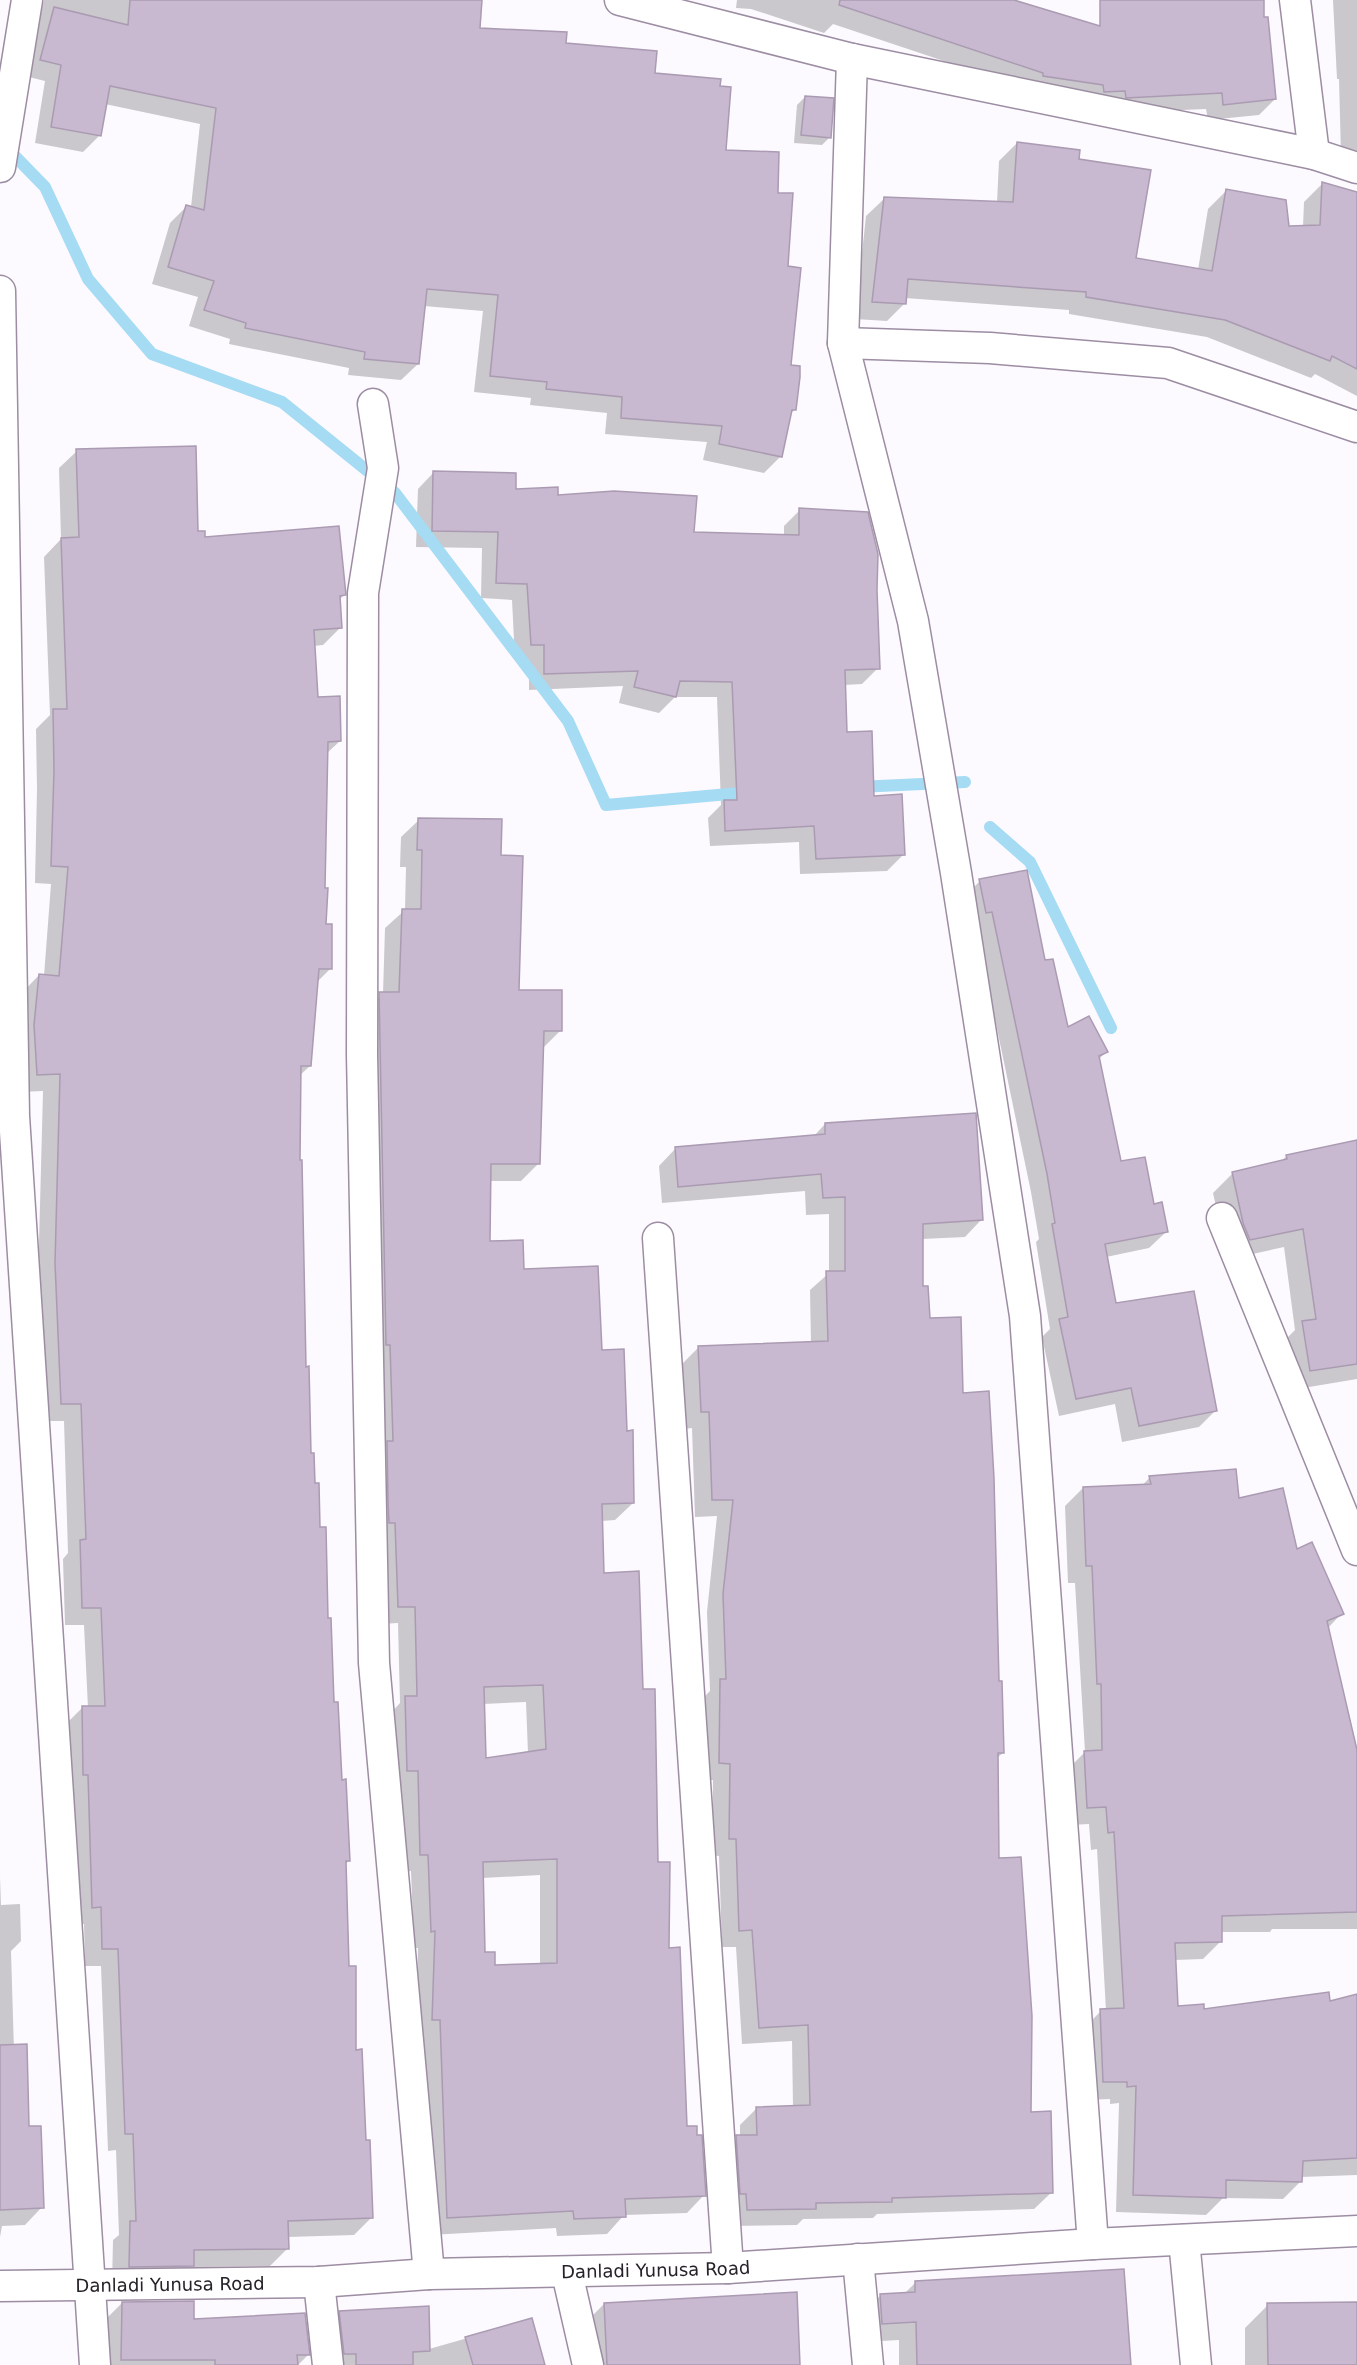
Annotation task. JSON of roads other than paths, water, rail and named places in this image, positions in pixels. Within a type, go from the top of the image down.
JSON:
[{"type":"street","points":[[0,167],[27,0]]},
{"type":"street","points":[[620,0],[852,59],[1314,154],[1357,168]]},
{"type":"street","points":[[1295,0],[1314,154]]},
{"type":"street","points":[[852,59],[843,344],[913,621],[1025,1316],[1093,2244]]},
{"type":"street","points":[[0,291],[7,1116],[95,2365]]},
{"type":"street","points":[[843,344],[990,348],[1168,363],[1357,428]]},
{"type":"street","points":[[373,404],[383,468],[363,593],[362,1055],[374,1663],[429,2274]]},
{"type":"street","points":[[1222,1218],[1357,1550]]},
{"type":"street","points":[[658,1238],[728,2268]]},
{"type":"street","name":"Danladi Yunusa Road","points":[[0,2286],[319,2282],[429,2274],[728,2268],[1093,2244],[1357,2231]]},
{"type":"street","points":[[1184,2240],[1196,2365]]},
{"type":"street","points":[[858,2259],[868,2365]]},
{"type":"street","points":[[567,2273],[588,2365]]},
{"type":"street","points":[[319,2282],[328,2365]]},
{"type":"waterway","points":[[6,147],[45,187],[88,279],[152,354],[282,402],[395,493],[568,721],[606,805],[751,792]]},
{"type":"waterway","points":[[858,787],[965,782]]},
{"type":"waterway","points":[[990,827],[1030,862],[1111,1028]]}]
